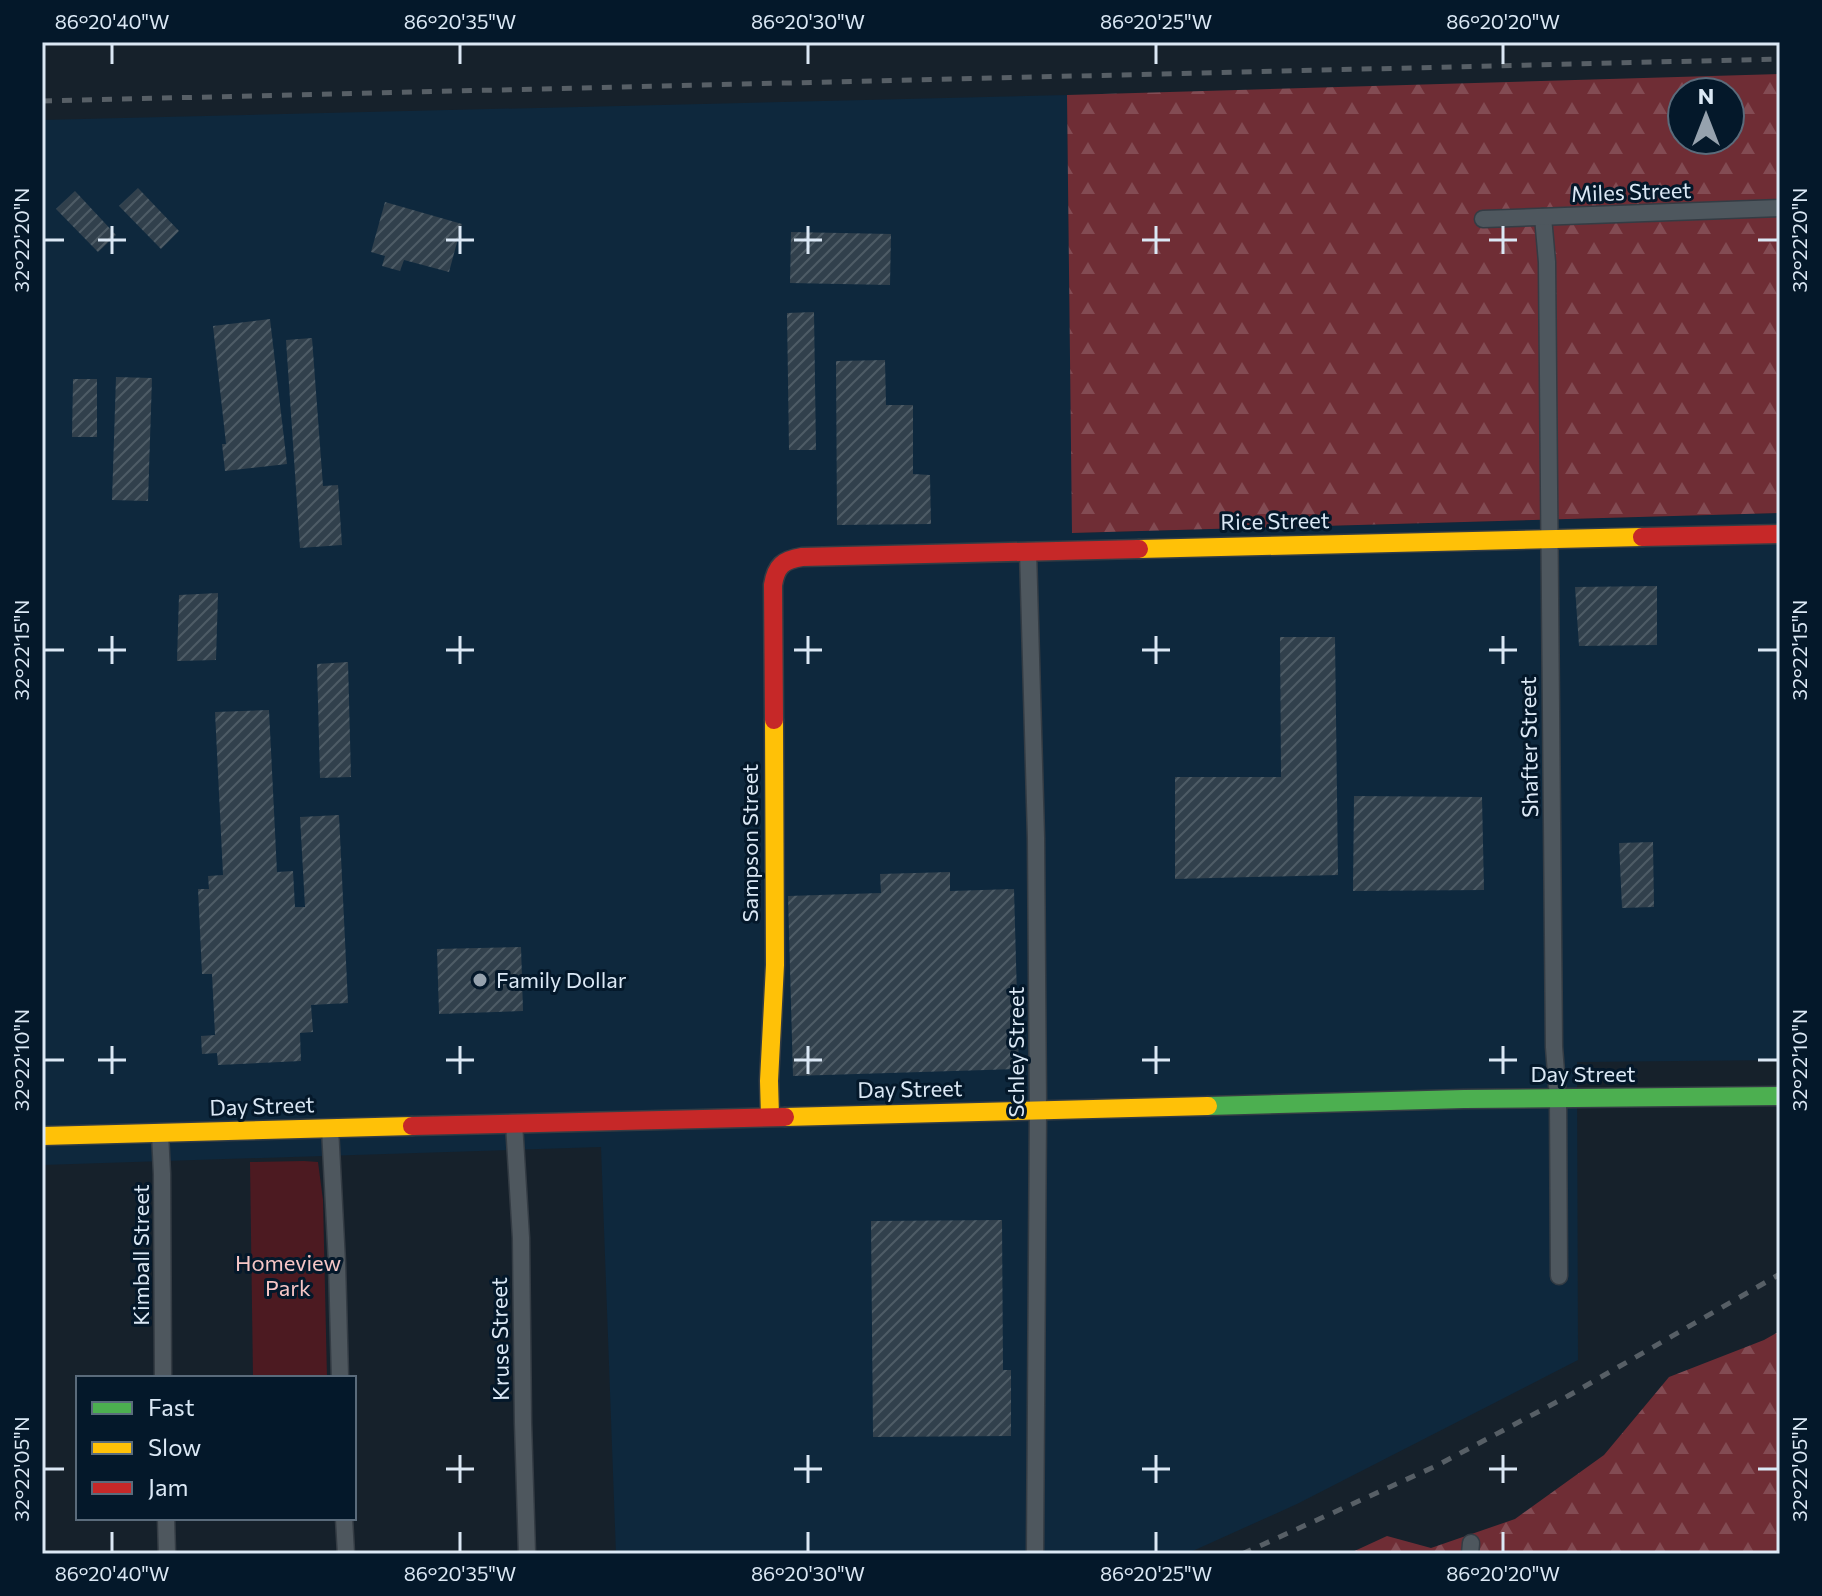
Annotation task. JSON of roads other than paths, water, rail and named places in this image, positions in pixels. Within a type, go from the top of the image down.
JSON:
[{"type":"main road","name":"Rice Street","points":[[775,569],[787,559],[802,557],[1780,534]]},
{"type":"main road","name":"Sampson Street","points":[[770,1116],[775,965],[775,569]]},
{"type":"main road","name":"Day Street","points":[[42,1136],[770,1116],[1780,1096]]},
{"type":"street","name":"Miles Street","points":[[1483,219],[1780,208]]},
{"type":"street","name":"Shafter Street","points":[[1543,217],[1547,262],[1559,1276]]},
{"type":"street","name":"Schley Street","points":[[1028,551],[1036,838],[1038,1110],[1035,1554]]},
{"type":"street","name":"Kruse Street","points":[[514,1123],[521,1238],[527,1554]]},
{"type":"street","points":[[330,1128],[340,1376]]},
{"type":"street","name":"Kimball Street","points":[[160,1133],[163,1376]]},
{"type":"street","points":[[166,1520],[167,1554]]},
{"type":"street","points":[[344,1520],[346,1554]]},
{"type":"railway","points":[[42,101],[1780,59]]},
{"type":"railway","points":[[1242,1554],[1436,1466],[1568,1396],[1780,1274]]},
{"type":"place","name":"Family Dollar","points":[[480,980]]},
{"type":"park label","name":"Homeview Park","points":[[288,1276]]}]
